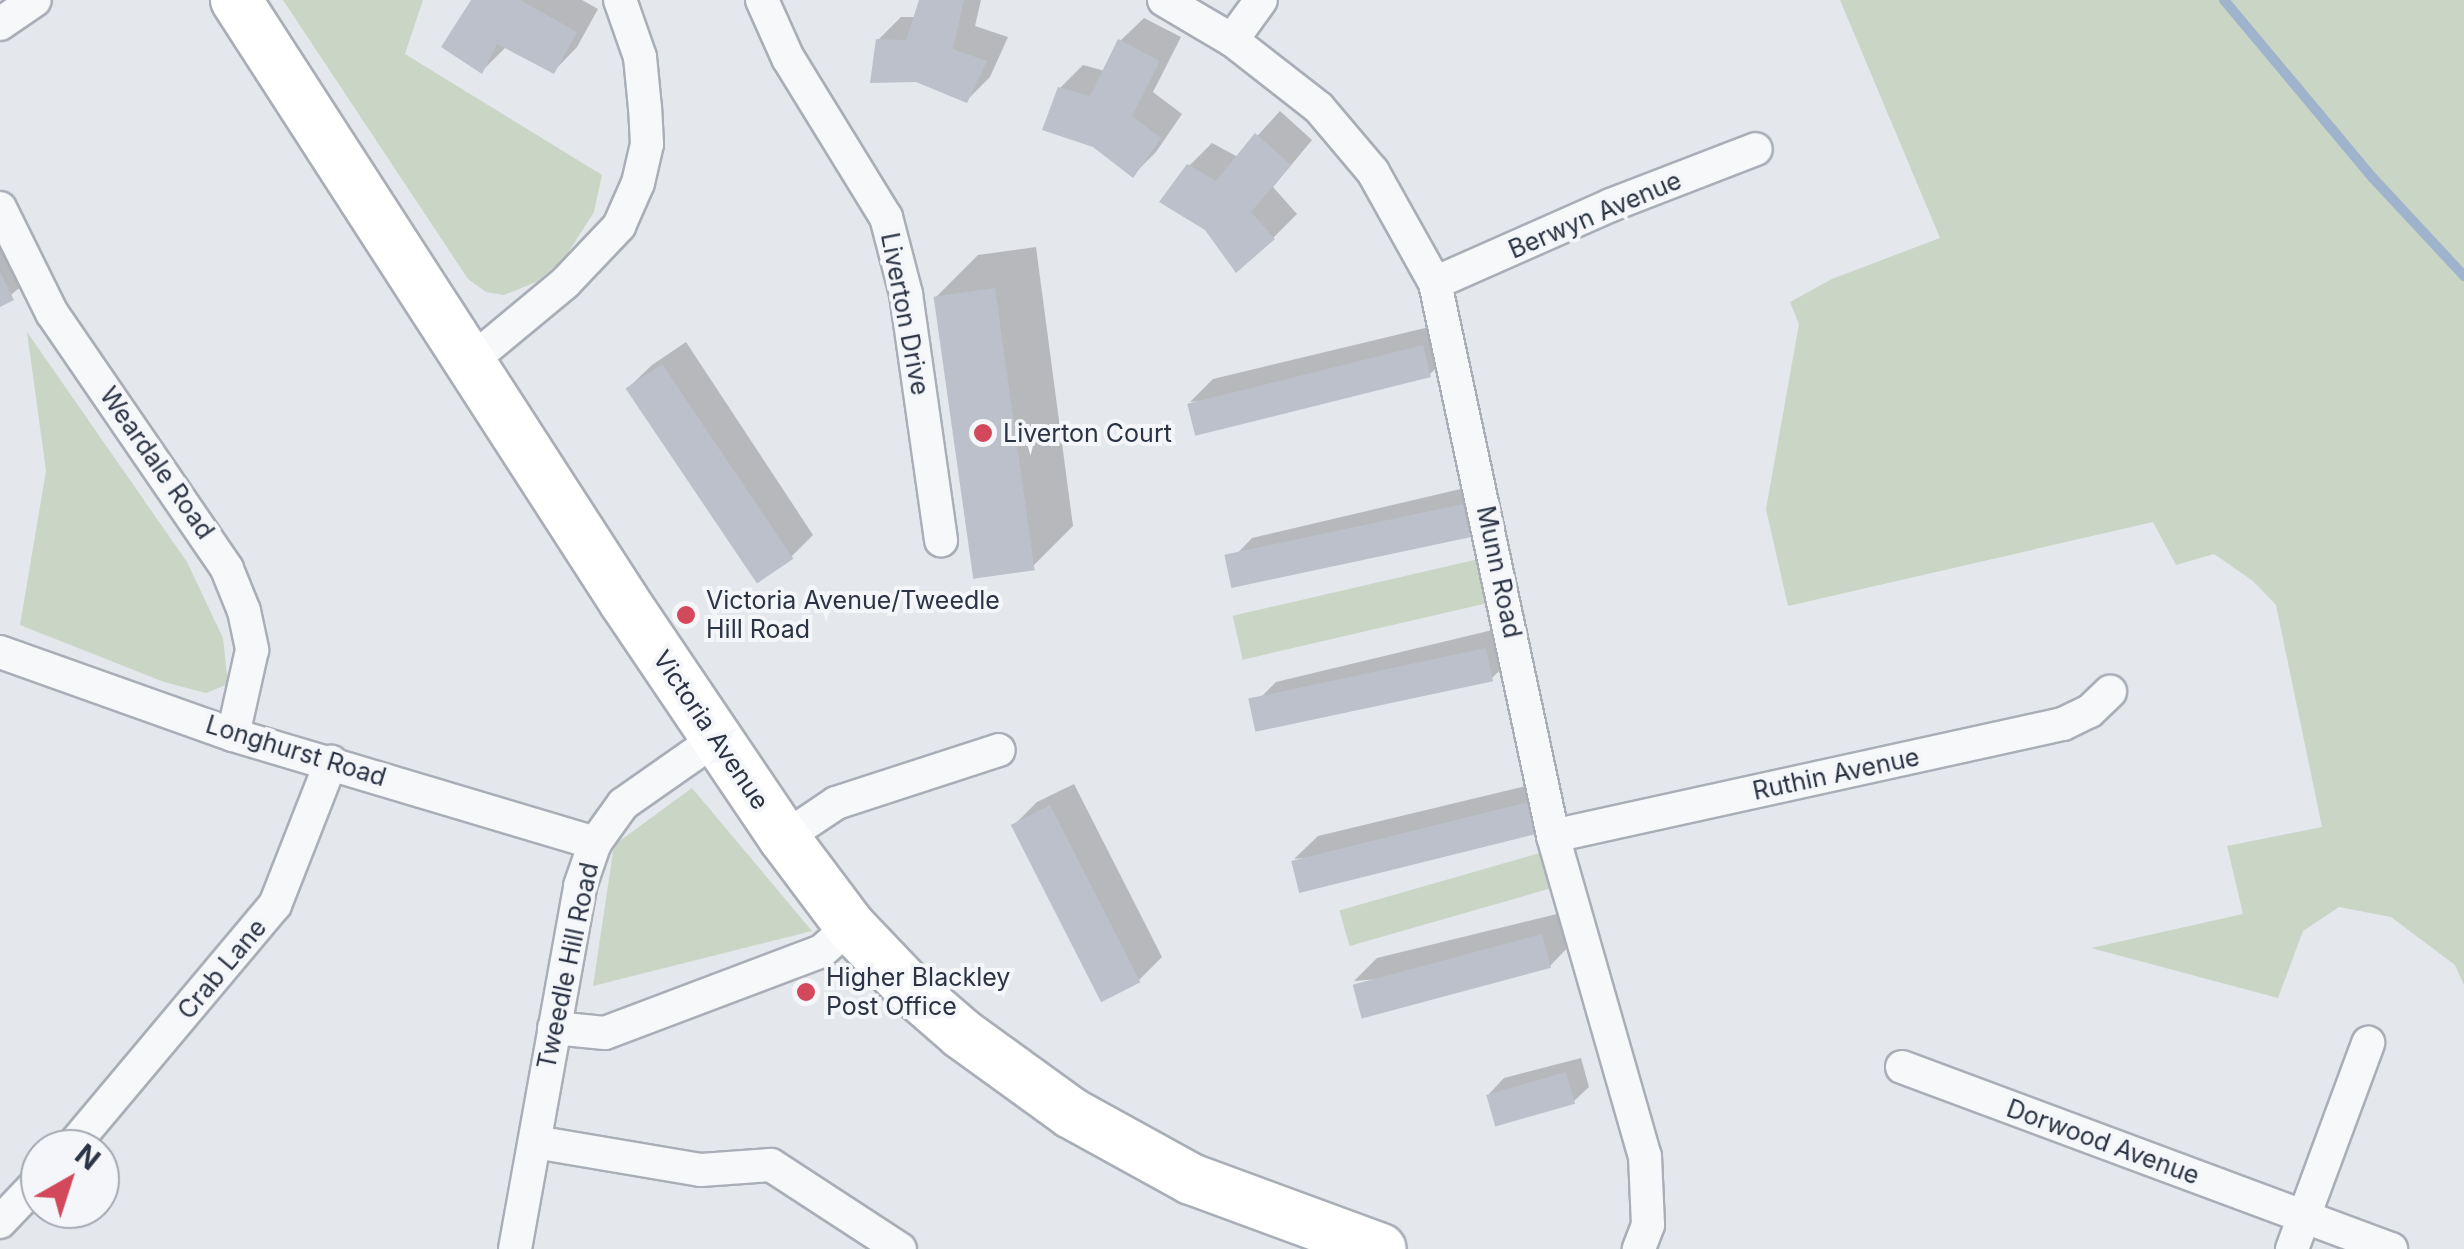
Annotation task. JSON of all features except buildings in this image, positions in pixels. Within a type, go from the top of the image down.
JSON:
[{"type":"main road","name":"Victoria Avenue","points":[[236,0],[716,739],[850,926],[908,987],[962,1034],[1071,1114],[1288,1232],[1381,1249]]},
{"type":"street","points":[[0,24],[35,0]]},
{"type":"street","points":[[471,361],[579,269],[619,226],[638,184],[647,144],[645,108],[640,57],[620,0]]},
{"type":"street","name":"Liverton Drive","points":[[762,0],[788,58],[886,217],[906,294],[941,541]]},
{"type":"street","name":"Munn Road","points":[[1164,0],[1232,40],[1320,108],[1397,209],[1435,283],[1553,836],[1645,1156],[1648,1225],[1640,1249]]},
{"type":"street","points":[[1232,40],[1261,0]]},
{"type":"street","name":"Berwyn Avenue","points":[[1435,283],[1756,149]]},
{"type":"street","name":"Weardale Road","points":[[0,208],[52,313],[227,568],[244,611],[252,650],[233,735]]},
{"type":"street","name":"Longhurst Road","points":[[0,652],[233,735],[595,843]]},
{"type":"street","name":"Ruthin Avenue","points":[[1553,836],[2063,724],[2090,711],[2110,692]]},
{"type":"street","name":"Tweedle Hill Road","points":[[515,1249],[580,886],[595,843],[624,804],[716,739]]},
{"type":"street","points":[[784,838],[836,803],[999,750]]},
{"type":"street","name":"Crab Lane","points":[[87,1129],[275,904],[332,762]]},
{"type":"street","points":[[554,1028],[606,1033],[822,951],[850,926]]},
{"type":"street","points":[[2292,1249],[2368,1043]]},
{"type":"street","name":"Dorwood Avenue","points":[[1902,1067],[2390,1249]]},
{"type":"street","points":[[535,1142],[701,1170],[772,1165],[900,1249]]},
{"type":"street","points":[[0,1222],[20,1201]]},
{"type":"green space","points":[[283,0],[423,0],[405,54],[602,175],[594,212],[564,259],[536,282],[504,295],[486,292],[468,279]]},
{"type":"green space","points":[[1840,0],[2464,0],[2464,985],[2455,965],[2391,917],[2339,907],[2303,931],[2278,998],[2091,948],[2243,914],[2227,846],[2322,827],[2276,605],[2253,581],[2214,554],[2176,565],[2153,522],[1788,606],[1766,509],[1799,324],[1790,302],[1832,279],[1940,238]]},
{"type":"green space","points":[[27,332],[187,562],[223,638],[228,684],[206,693],[164,682],[20,625],[46,471]]},
{"type":"green space","points":[[1483,558],[1493,602],[1243,660],[1233,616]]},
{"type":"green space","points":[[692,788],[812,931],[593,986],[614,845]]},
{"type":"green space","points":[[1547,851],[1557,887],[1350,946],[1339,911]]},
{"type":"waterway","points":[[2224,0],[2373,178],[2464,276]]},
{"type":"place","name":"Liverton Court","points":[[983,433]]},
{"type":"place","name":"Victoria Avenue/Tweedle Hill Road","points":[[686,615]]},
{"type":"place","name":"Higher Blackley Post Office","points":[[806,992]]}]
